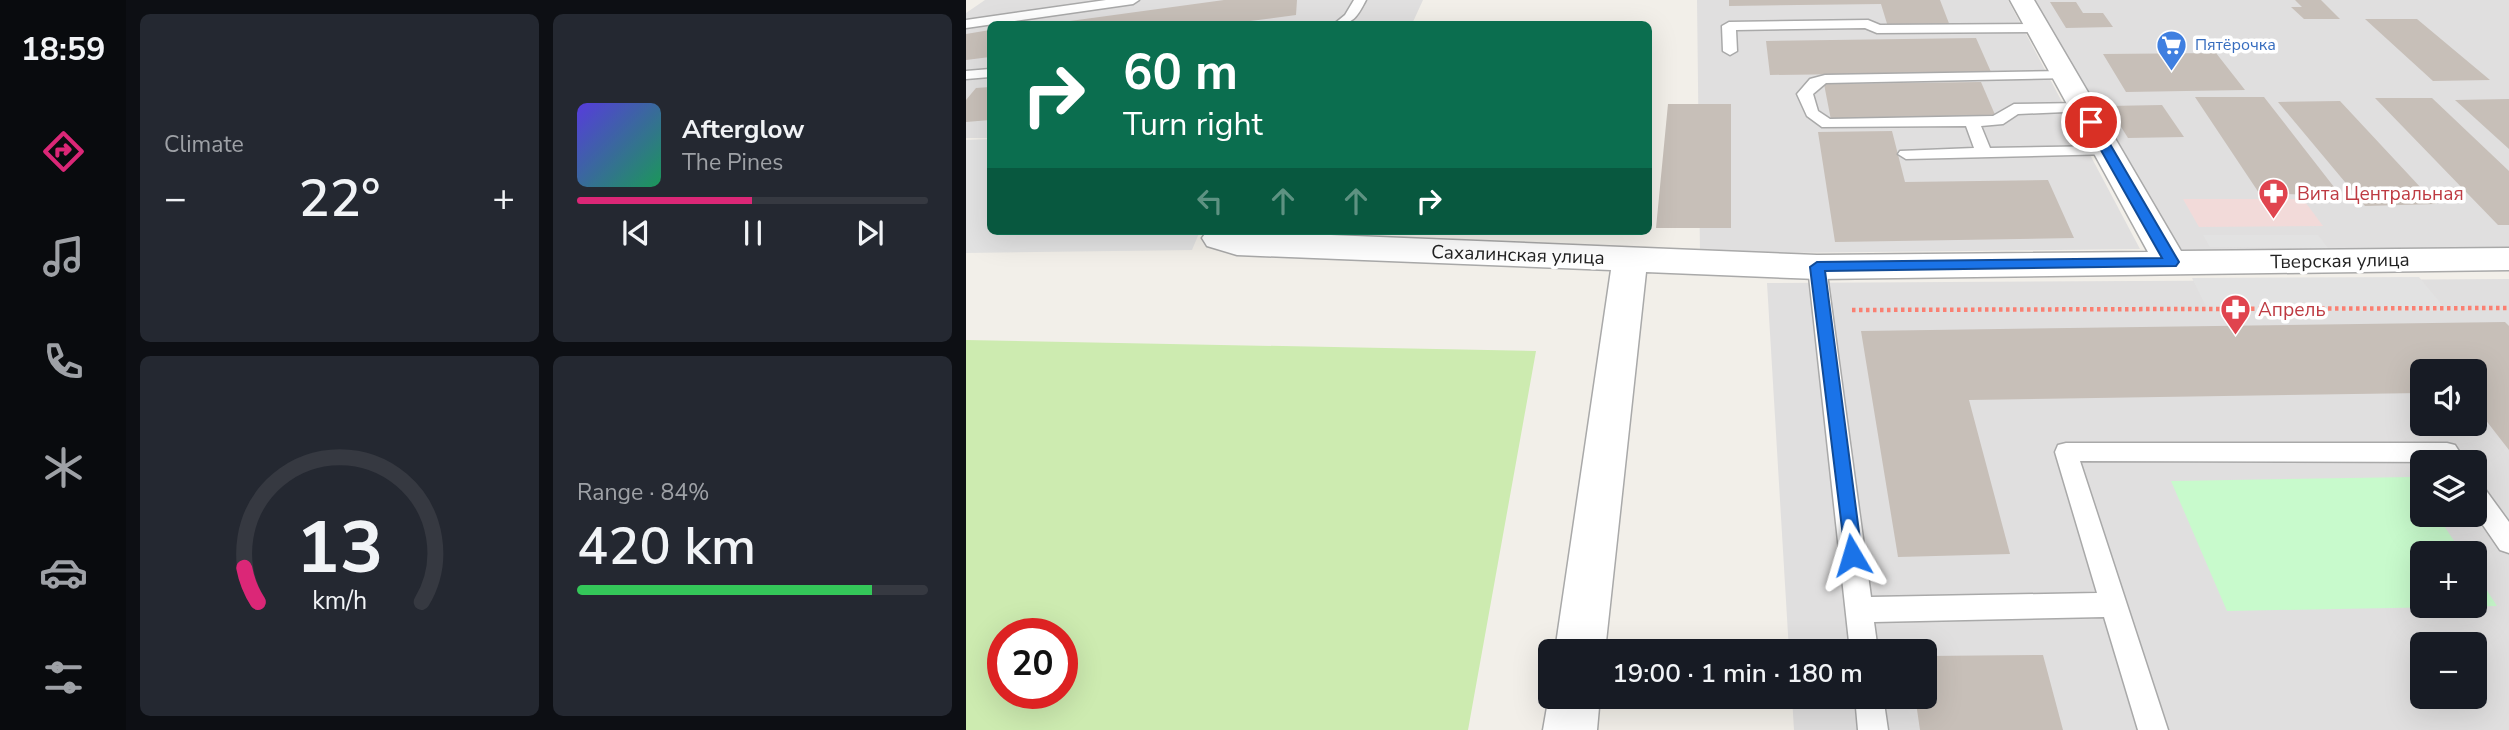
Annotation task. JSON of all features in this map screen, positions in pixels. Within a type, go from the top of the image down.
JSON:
[{"type":"street","points":[[2022,0],[2171,262]]},
{"type":"street","name":"Сахалинская улица","points":[[1219,235],[1237,244],[1817,267]]},
{"type":"street","points":[[1582,639],[1630,259]]},
{"type":"street","name":"Тверская улица","points":[[1817,267],[2509,259]]},
{"type":"street","points":[[1570,730],[1572,709]]},
{"type":"lane","points":[[999,17],[1019,0]]},
{"type":"lane","points":[[966,24],[999,17],[1133,0]]},
{"type":"lane","points":[[1345,21],[1350,18],[1360,0]]},
{"type":"lane","points":[[1730,51],[1729,26],[1868,24],[1877,29],[2037,28]]},
{"type":"lane","points":[[966,75],[987,73]]},
{"type":"lane","points":[[2065,75],[1825,79],[1815,82],[1805,94],[1811,112],[1819,121],[1828,124],[1997,121],[2014,109],[2083,108]]},
{"type":"lane","points":[[1972,122],[1984,153]]},
{"type":"lane","points":[[1906,154],[2107,151]]},
{"type":"lane","points":[[1817,267],[1863,639]]},
{"type":"lane","points":[[2153,730],[2066,452],[2410,452]]},
{"type":"lane","points":[[2487,511],[2509,542]]},
{"type":"lane","points":[[1859,610],[2114,605]]},
{"type":"lane","points":[[1871,709],[1873,730]]},
{"type":"path","points":[[1822,310],[2509,309]]},
{"type":"shaded area","points":[[985,0],[1423,0],[1413,21],[987,21],[987,138],[966,138],[966,13]]},
{"type":"shaded area","points":[[1697,0],[2008,0],[2140,249],[1700,254]]},
{"type":"shaded area","points":[[2035,0],[2509,0],[2509,250],[2178,250]]},
{"type":"shaded area","points":[[987,139],[987,235],[1198,235],[1192,250],[966,253],[966,140]]},
{"type":"shaded area","points":[[2183,199],[2303,199],[2323,226],[2199,227]]},
{"type":"shaded area","points":[[2203,235],[2318,235],[2328,248],[2210,247]]},
{"type":"shaded area","points":[[2419,277],[2447,311],[2208,311],[2192,278]]},
{"type":"shaded area","points":[[2509,279],[2509,730],[1794,730],[1793,709],[1937,709],[1937,639],[1788,639],[1767,283]]},
{"type":"green space","points":[[966,340],[1536,351],[1468,730],[966,730]]},
{"type":"green space","points":[[2410,477],[2410,527],[2445,527],[2454,541],[2410,541],[2410,608],[2227,611],[2171,481]]},
{"type":"green space","points":[[2487,591],[2497,606],[2487,606]]},
{"type":"building","points":[[1224,0],[1297,0],[1296,15],[1250,21],[1070,21]]},
{"type":"building","points":[[1729,0],[1940,0],[1950,26],[1888,27],[1881,4],[1729,6]]},
{"type":"building","points":[[2295,0],[2321,0],[2340,19],[2304,19],[2291,7],[2302,7]]},
{"type":"building","points":[[2050,2],[2076,2],[2083,13],[2103,13],[2113,27],[2066,28]]},
{"type":"building","points":[[2365,19],[2417,19],[2490,80],[2433,81]]},
{"type":"building","points":[[987,30],[987,57],[966,60],[966,34]]},
{"type":"building","points":[[1976,38],[1991,72],[1770,75],[1766,41]]},
{"type":"building","name":"Пятёрочка","points":[[2216,53],[2245,90],[2126,92],[2103,54]]},
{"type":"building","points":[[1981,82],[1996,117],[1831,120],[1824,84]]},
{"type":"building","points":[[987,87],[987,120],[966,122],[966,100],[976,88]]},
{"type":"building","points":[[2195,97],[2264,97],[2341,196],[2259,193]]},
{"type":"building","points":[[2375,98],[2432,98],[2509,171],[2509,225],[2498,225]]},
{"type":"building","points":[[2509,99],[2509,149],[2455,100]]},
{"type":"building","points":[[2340,101],[2436,204],[2365,206],[2278,102]]},
{"type":"building","points":[[1668,104],[1731,104],[1731,228],[1656,228]]},
{"type":"building","points":[[2162,105],[2184,137],[2128,138],[2108,106]]},
{"type":"building","points":[[1892,131],[1905,182],[2048,180],[2074,238],[1835,242],[1818,132]]},
{"type":"building","points":[[2505,322],[2509,326],[2509,450],[2487,422],[2487,359],[2410,359],[2410,393],[1969,400],[2010,554],[1898,557],[1861,331]]},
{"type":"building","points":[[2043,655],[2063,730],[1920,730],[1917,709],[1937,709],[1937,656]]},
{"type":"place","name":"Пятёрочка","points":[[2172,72]]},
{"type":"place","name":"Вита Центральная","points":[[2274,221]]},
{"type":"place","name":"Апрель","points":[[2235,337]]},
{"type":"route","points":[[1852,555],[1817,267],[2171,262],[2091,122]]}]
